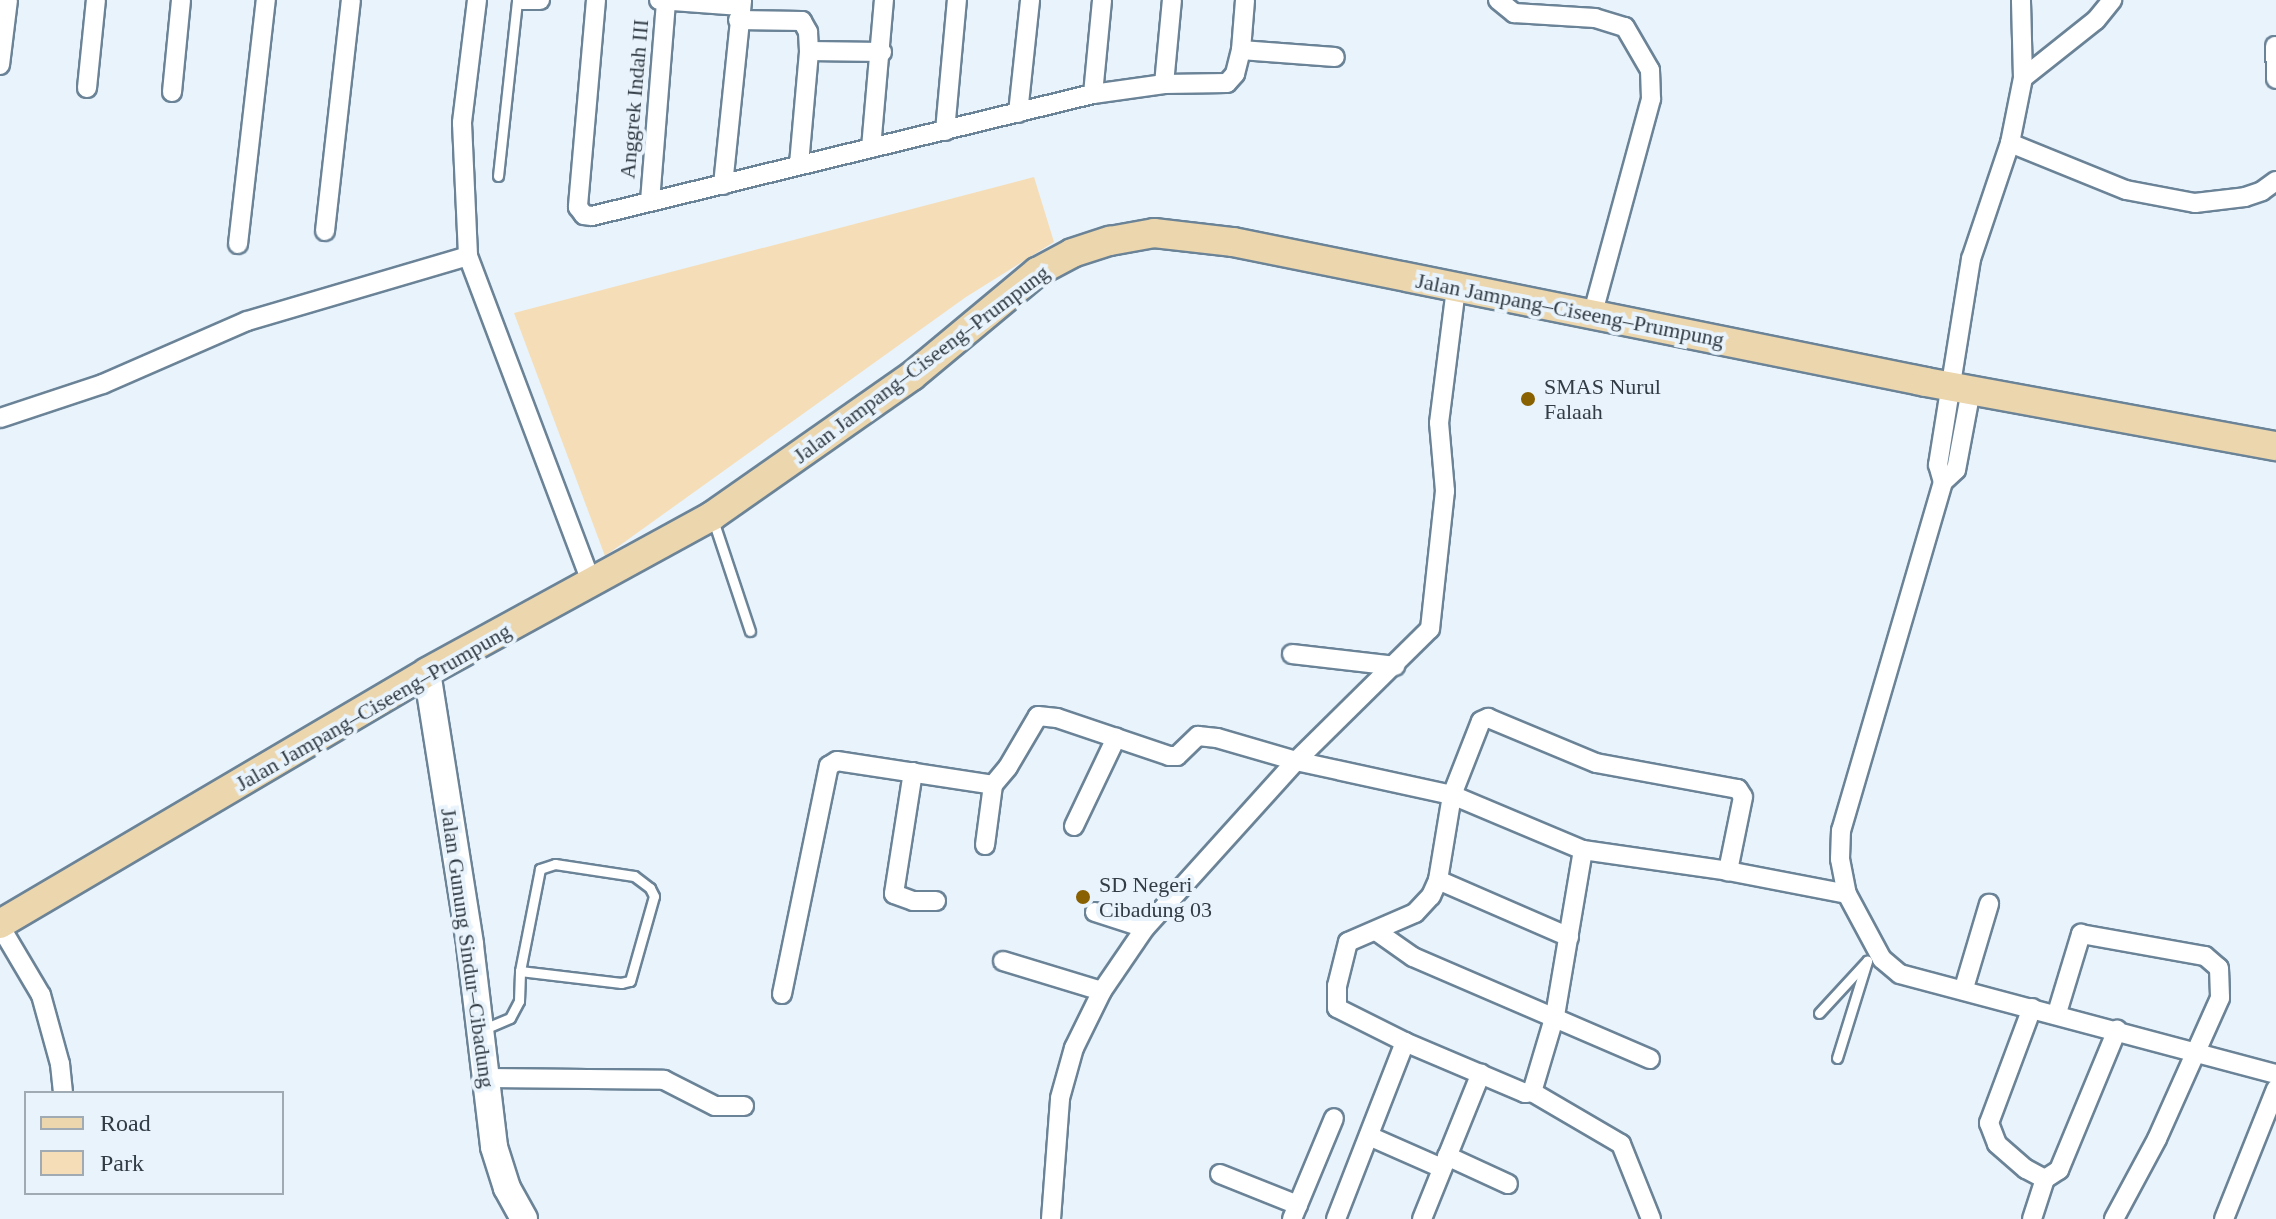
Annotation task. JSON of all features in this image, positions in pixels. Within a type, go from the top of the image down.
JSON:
[{"type":"main road","name":"Jalan Jampang–Ciseeng–Prumpung","points":[[0,925],[427,672],[712,516],[912,376],[1037,272],[1072,253],[1110,241],[1154,233],[1191,235],[1962,388],[2276,446]]},
{"type":"street","points":[[0,65],[8,0]]},
{"type":"street","points":[[87,88],[96,0]]},
{"type":"street","points":[[172,92],[181,0]]},
{"type":"street","points":[[238,244],[266,0]]},
{"type":"street","points":[[325,231],[351,0]]},
{"type":"street","points":[[477,0],[462,123],[470,264],[592,584]]},
{"type":"street","points":[[519,0],[540,0]]},
{"type":"street","points":[[596,0],[578,207],[584,215],[592,216],[1093,94],[1164,84],[1227,83],[1235,74],[1241,50],[1245,0]]},
{"type":"street","points":[[659,0],[740,9],[802,21],[808,32],[809,51],[799,164]]},
{"type":"street","name":"Anggrek Indah III","points":[[650,201],[666,0]]},
{"type":"street","points":[[871,148],[882,52],[884,0]]},
{"type":"street","points":[[945,131],[957,0]]},
{"type":"street","points":[[1018,113],[1030,0]]},
{"type":"street","points":[[1093,94],[1102,0]]},
{"type":"street","points":[[1164,84],[1172,0]]},
{"type":"street","points":[[1498,0],[1514,13],[1595,18],[1625,27],[1650,70],[1651,99],[1593,313]]},
{"type":"street","points":[[2021,0],[2023,78],[2010,143],[1971,259],[1962,388],[1938,465],[1943,482],[1841,830],[1841,875],[1872,956],[1900,974],[1964,988],[2276,1074]]},
{"type":"street","points":[[2023,78],[2096,20],[2112,0]]},
{"type":"street","points":[[723,185],[740,9]]},
{"type":"street","points":[[2275,46],[2276,79]]},
{"type":"street","points":[[1241,50],[1335,57]]},
{"type":"street","points":[[809,51],[882,52]]},
{"type":"street","points":[[2010,143],[2126,190],[2195,203],[2245,197],[2262,191],[2276,181]]},
{"type":"street","points":[[0,418],[103,384],[247,321],[470,264]]},
{"type":"street","points":[[1051,1219],[1060,1098],[1074,1048],[1102,991],[1145,928],[1296,761],[1430,629],[1445,491],[1439,423],[1456,288]]},
{"type":"street","points":[[1292,654],[1395,666]]},
{"type":"street","name":"Jalan Gunung Sindur–Cibadung","points":[[427,672],[481,1030],[494,1147],[507,1188],[524,1219]]},
{"type":"street","points":[[985,845],[993,785],[1013,759],[1038,716],[1057,718],[1169,756],[1177,756],[1198,736],[1217,738],[1296,761],[1452,795],[1583,850],[1728,871],[1847,894]]},
{"type":"street","points":[[1651,1219],[1621,1144],[1532,1092],[1525,1093],[1405,1042],[1337,1008],[1343,949],[1348,942],[1425,906],[1438,880],[1452,795],[1481,721],[1488,718],[1596,763],[1738,789],[1743,797],[1728,871]]},
{"type":"street","points":[[1074,826],[1116,738]]},
{"type":"street","points":[[782,994],[829,766],[837,761],[993,785]]},
{"type":"street","points":[[913,772],[894,894],[913,901],[936,901]]},
{"type":"street","points":[[1532,1092],[1555,1015],[1583,850]]},
{"type":"street","points":[[1438,880],[1569,937]]},
{"type":"street","points":[[1964,988],[1989,904]]},
{"type":"street","points":[[1095,912],[1145,928]]},
{"type":"street","points":[[0,925],[41,995],[60,1064],[63,1091]]},
{"type":"street","points":[[1376,931],[1413,957],[1555,1015],[1650,1059]]},
{"type":"street","points":[[2057,1013],[2081,934],[2205,956],[2219,968],[2220,998],[2157,1139],[2114,1219]]},
{"type":"street","points":[[1003,961],[1102,991]]},
{"type":"street","points":[[2032,1008],[1989,1123],[1997,1144],[2026,1169],[2045,1179]]},
{"type":"street","points":[[2032,1219],[2045,1179],[2059,1170],[2117,1030]]},
{"type":"street","points":[[1336,1219],[1405,1042]]},
{"type":"street","points":[[1422,1219],[1481,1073]]},
{"type":"street","points":[[487,1078],[664,1080],[715,1106],[744,1106]]},
{"type":"street","points":[[2224,1219],[2276,1089]]},
{"type":"street","points":[[1220,1174],[1295,1212],[1334,1118]]},
{"type":"street","points":[[1369,1136],[1508,1184]]},
{"type":"lane","points":[[498,176],[519,0]]},
{"type":"lane","points":[[712,516],[750,631]]},
{"type":"lane","points":[[481,1030],[510,1018],[519,1001],[520,971],[540,869],[555,864],[634,876],[650,888],[654,896],[630,981],[621,983],[520,971]]},
{"type":"lane","points":[[1819,1013],[1872,956]]},
{"type":"lane","points":[[1837,1058],[1872,956]]},
{"type":"green space","points":[[1034,177],[1054,242],[966,297],[605,556],[514,313]]},
{"type":"place","name":"SMAS Nurul Falaah","points":[[1528,399]]},
{"type":"place","name":"SD Negeri Cibadung 03","points":[[1083,897]]}]
